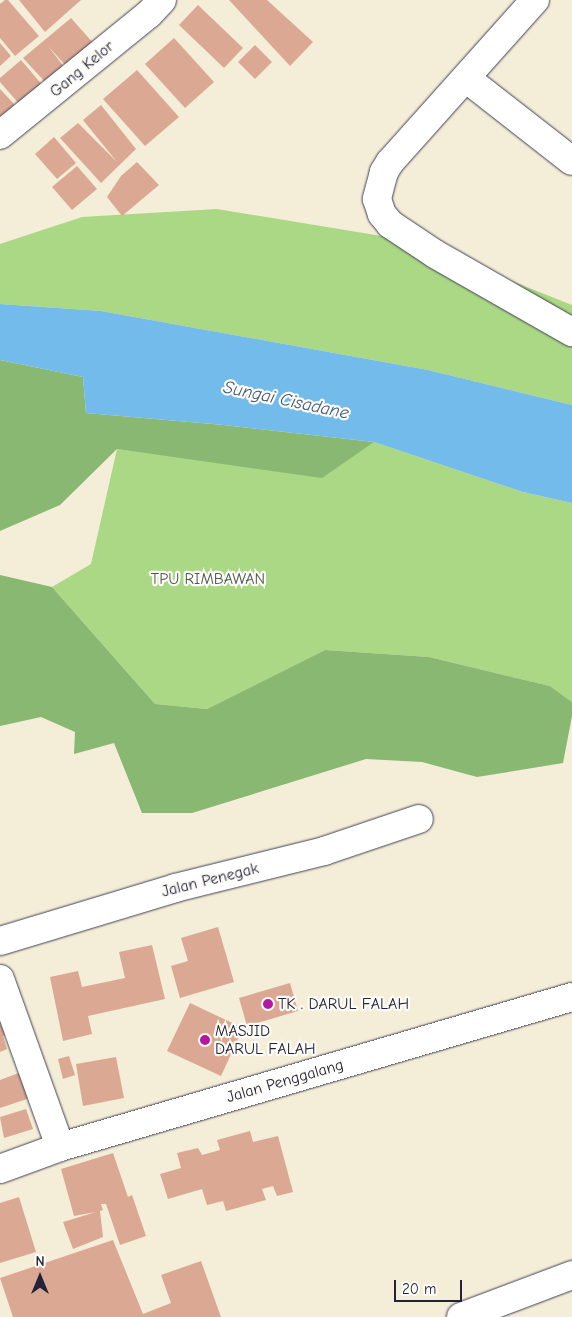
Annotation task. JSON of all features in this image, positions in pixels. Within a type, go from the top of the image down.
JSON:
[{"type":"street","name":"Gang Kelor","points":[[0,135],[142,20],[162,0]]},
{"type":"street","points":[[535,0],[390,162],[384,172],[378,192],[378,206],[390,224],[435,254],[572,332]]},
{"type":"street","points":[[466,79],[572,161]]},
{"type":"street","name":"Jalan Penegak","points":[[0,941],[175,888],[324,851],[419,819]]},
{"type":"street","points":[[0,979],[60,1147]]},
{"type":"street","name":"Jalan Penggalang","points":[[0,1169],[60,1147],[572,997]]},
{"type":"street","points":[[461,1317],[572,1275]]},
{"type":"green space","points":[[217,209],[412,241],[572,305],[572,405],[428,370],[101,311],[0,304],[0,244],[82,217]]},
{"type":"green space","points":[[0,360],[83,377],[86,413],[224,425],[374,442],[322,478],[117,449],[60,505],[0,531]]},
{"type":"green space","name":"TPU RIMBAWAN","points":[[374,442],[523,492],[572,503],[572,702],[550,686],[429,657],[325,650],[207,709],[155,704],[52,587],[91,564],[117,449],[179,457],[361,450]]},
{"type":"green space","points":[[0,575],[52,587],[155,704],[207,709],[325,650],[429,657],[550,686],[572,702],[572,716],[563,763],[477,777],[422,762],[366,759],[192,813],[142,813],[114,743],[74,754],[75,732],[41,717],[0,726]]},
{"type":"water","name":"Sungai Cisadane","points":[[0,304],[101,311],[428,370],[572,405],[572,503],[523,492],[374,442],[224,425],[86,413],[83,377],[0,360]]},
{"type":"building","points":[[8,0],[39,36],[15,56],[0,38],[0,4]]},
{"type":"building","points":[[19,0],[81,0],[45,32]]},
{"type":"building","points":[[229,0],[267,0],[313,42],[290,66]]},
{"type":"building","points":[[198,5],[243,48],[224,68],[179,25]]},
{"type":"building","points":[[71,18],[94,44],[67,67],[48,46],[65,68],[47,84],[23,58]]},
{"type":"building","points":[[174,38],[214,82],[185,108],[145,64]]},
{"type":"building","points":[[0,43],[11,56],[0,66]]},
{"type":"building","points":[[255,45],[272,62],[255,79],[238,62]]},
{"type":"building","points":[[21,60],[44,87],[21,106],[0,82],[0,78]]},
{"type":"building","points":[[137,70],[179,117],[145,146],[103,99]]},
{"type":"building","points":[[0,89],[15,105],[0,119]]},
{"type":"building","points":[[101,105],[136,149],[101,183],[60,138],[78,123],[117,162],[83,120]]},
{"type":"building","points":[[54,137],[76,163],[57,179],[35,154]]},
{"type":"building","points":[[137,162],[159,185],[122,216],[107,197],[121,176]]},
{"type":"building","points":[[77,166],[97,189],[72,210],[52,187]]},
{"type":"building","points":[[218,927],[234,982],[180,998],[171,966],[188,961],[181,938]]},
{"type":"building","points":[[152,945],[165,999],[88,1016],[92,1034],[63,1041],[50,977],[78,971],[82,987],[125,978],[119,952]]},
{"type":"building","name":"TK . DARUL FALAH","points":[[290,983],[298,1011],[247,1026],[239,998]]},
{"type":"building","name":"MASJID DARUL FALAH","points":[[190,1003],[243,1028],[221,1076],[167,1051]]},
{"type":"building","points":[[0,1014],[11,1034],[3,1036],[7,1049],[0,1052]]},
{"type":"building","points":[[69,1056],[75,1075],[63,1079],[58,1059]]},
{"type":"building","points":[[116,1057],[124,1098],[83,1106],[76,1064]]},
{"type":"building","points":[[24,1071],[33,1097],[0,1108],[0,1080]]},
{"type":"building","points":[[26,1109],[33,1129],[4,1138],[0,1117]]},
{"type":"building","points":[[250,1131],[253,1142],[278,1136],[293,1192],[277,1196],[273,1186],[262,1189],[266,1200],[226,1211],[223,1201],[207,1205],[202,1189],[168,1199],[160,1174],[181,1168],[177,1153],[198,1148],[202,1155],[220,1150],[217,1140]]},
{"type":"building","points":[[113,1153],[128,1197],[132,1195],[146,1236],[120,1245],[106,1204],[101,1204],[103,1210],[100,1211],[103,1237],[73,1249],[63,1222],[96,1212],[74,1216],[61,1169]]},
{"type":"building","points":[[19,1197],[36,1252],[0,1263],[0,1203]]},
{"type":"building","points":[[113,1240],[143,1314],[171,1303],[161,1275],[201,1261],[221,1317],[13,1317],[0,1278]]},
{"type":"place","name":"TK . DARUL FALAH","points":[[268,1004]]},
{"type":"place","name":"MASJID DARUL FALAH","points":[[205,1040]]}]
